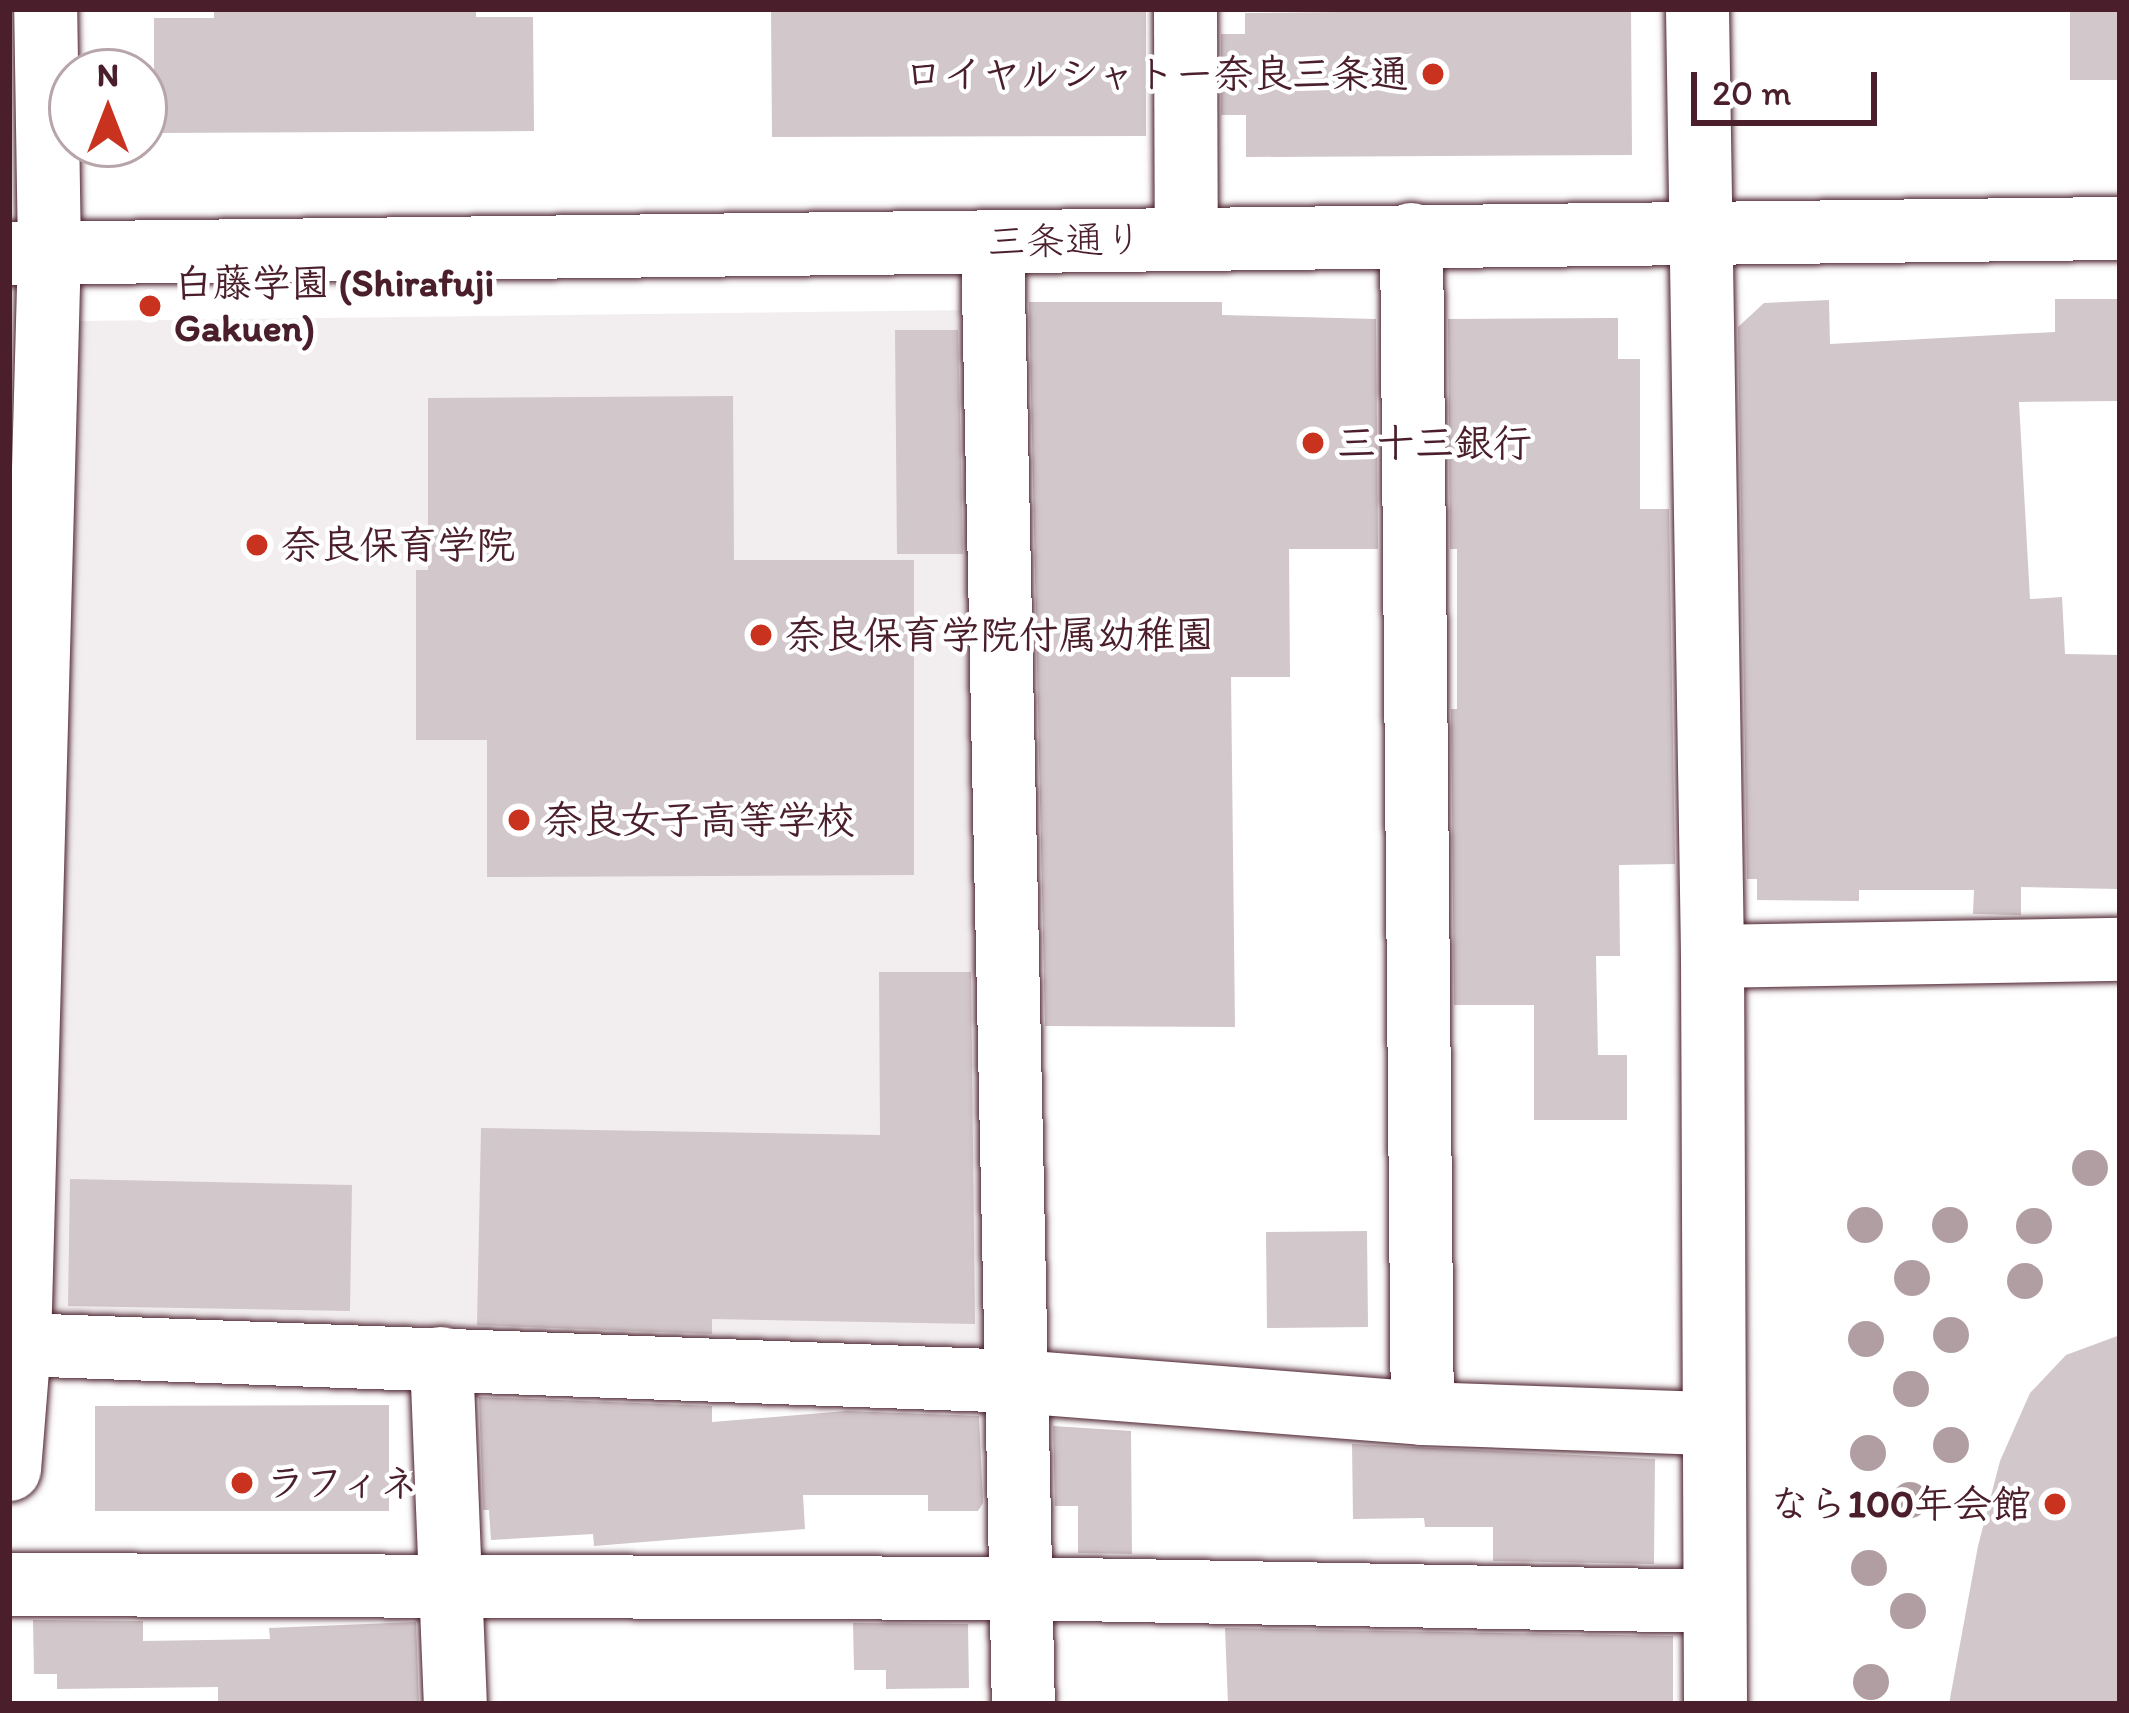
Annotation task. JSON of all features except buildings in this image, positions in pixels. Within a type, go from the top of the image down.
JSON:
[{"type":"street","points":[[9,1468],[19,1344],[13,1269],[29,253],[45,9]]},
{"type":"street","points":[[1184,9],[1186,239]]},
{"type":"street","points":[[1697,9],[1712,956],[1715,1704]]},
{"type":"street","name":"三条通り","points":[[29,253],[1701,229],[2120,228]]},
{"type":"street","points":[[1411,234],[1422,1413]]},
{"type":"street","points":[[992,242],[1023,1704]]},
{"type":"street","points":[[1712,956],[2120,949]]},
{"type":"street","points":[[19,1344],[1017,1381],[1422,1413],[1714,1423]]},
{"type":"street","points":[[441,1358],[455,1704]]},
{"type":"street","points":[[9,1585],[1021,1588],[1714,1601]]},
{"type":"shaded area","name":"奈良女子高等学校","points":[[972,310],[995,1365],[473,1342],[467,1326],[49,1324],[73,327],[80,321]]},
{"type":"place","name":"ロイヤルシャトー奈良三条通","points":[[1433,74]]},
{"type":"place","name":"白藤学園 (Shirafuji Gakuen)","points":[[150,306]]},
{"type":"place","name":"三十三銀行","points":[[1313,443]]},
{"type":"place","name":"奈良保育学院","points":[[257,545]]},
{"type":"place","name":"奈良保育学院付属幼稚園","points":[[761,635]]},
{"type":"place","name":"奈良女子高等学校","points":[[519,820]]},
{"type":"place","name":"ラフィネ","points":[[242,1483]]},
{"type":"place","name":"なら100年会館","points":[[2055,1504]]}]
